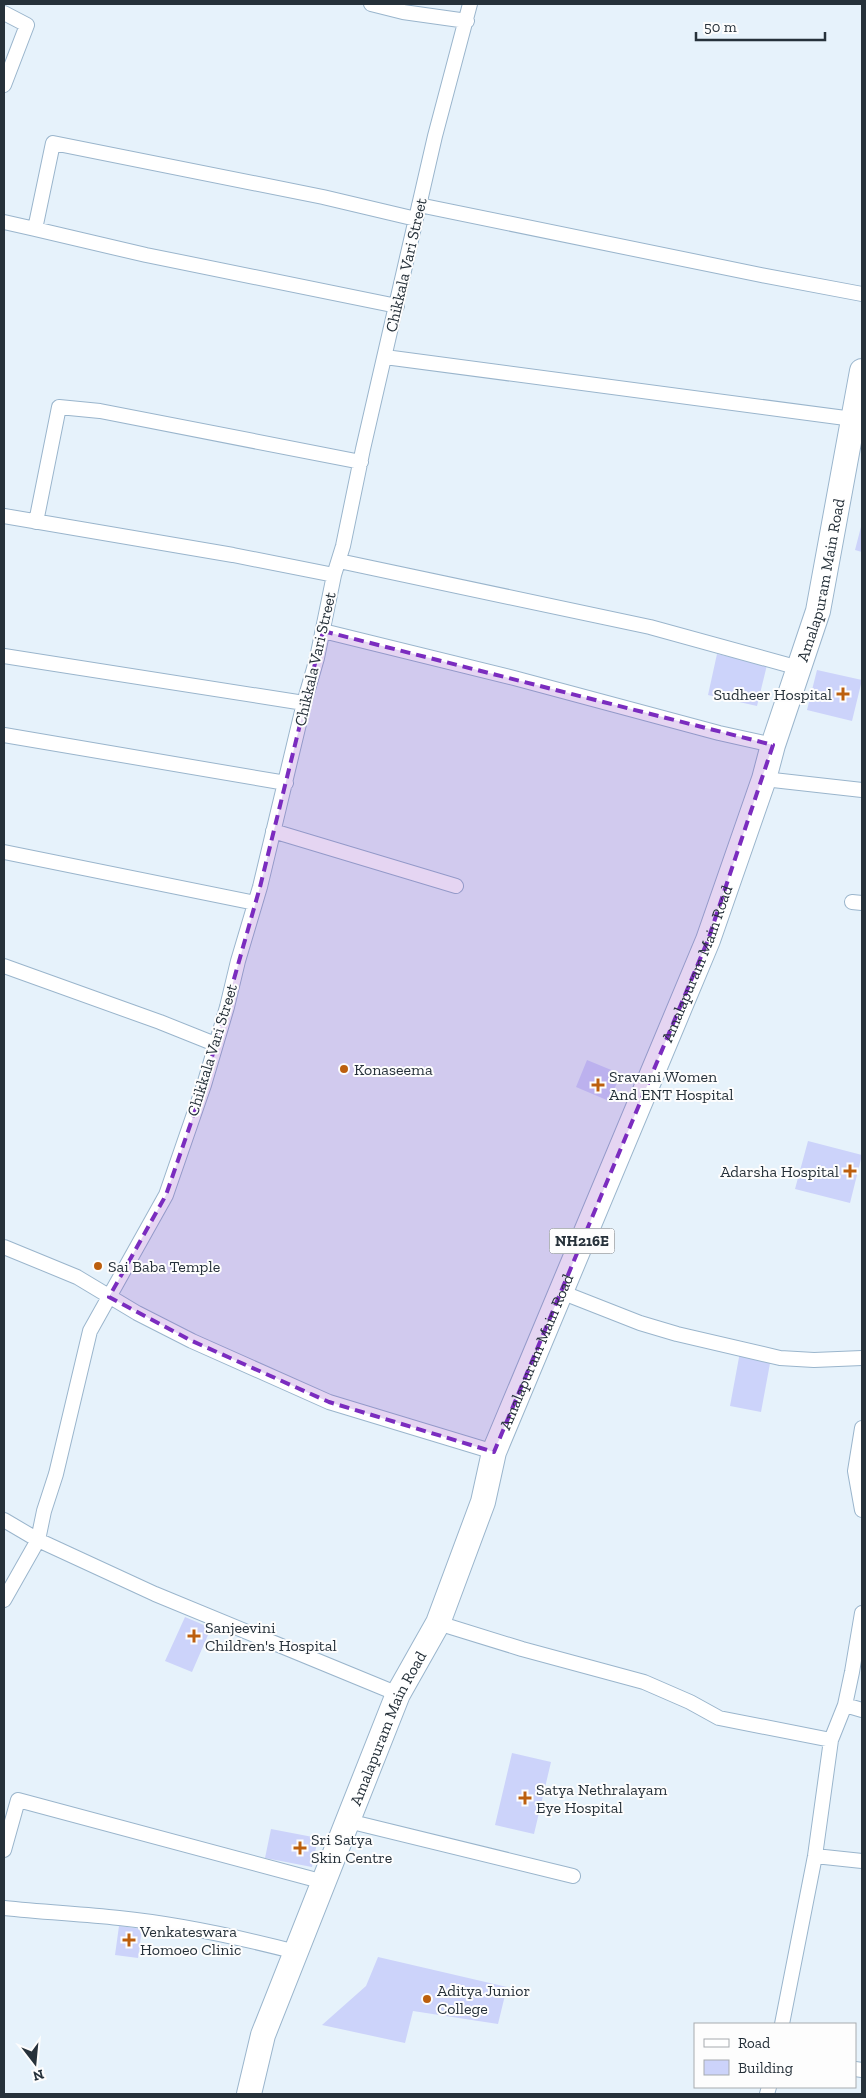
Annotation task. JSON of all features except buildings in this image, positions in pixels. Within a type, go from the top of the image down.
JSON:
[{"type":"highway","name":"Amalapuram Main Road","points":[[249,2094],[263,2035],[398,1694],[438,1623],[483,1502],[494,1452],[708,940],[764,779],[773,745],[818,610],[857,410],[862,371]]},
{"type":"street","points":[[371,4],[403,12],[467,21]]},
{"type":"street","name":"Chikkala Vari Street","points":[[4,1600],[38,1540],[44,1511],[56,1474],[90,1331],[166,1195],[204,1085],[227,1007],[286,783],[323,631],[334,575],[339,561],[435,136],[470,4]]},
{"type":"street","points":[[4,13],[27,26],[4,85]]},
{"type":"street","points":[[35,229],[53,143],[324,197],[416,219]]},
{"type":"street","points":[[420,205],[862,294]]},
{"type":"street","points":[[4,222],[146,255],[397,306]]},
{"type":"street","points":[[385,358],[857,410]]},
{"type":"street","points":[[36,522],[59,407],[100,411],[361,462]]},
{"type":"street","points":[[4,516],[184,546],[334,575]]},
{"type":"street","points":[[339,561],[650,627],[799,668]]},
{"type":"street","points":[[323,631],[514,678],[710,731],[773,745]]},
{"type":"street","points":[[4,656],[304,703]]},
{"type":"street","points":[[4,735],[286,783]]},
{"type":"street","points":[[764,779],[862,790]]},
{"type":"street","points":[[273,830],[456,886]]},
{"type":"street","points":[[4,852],[255,903]]},
{"type":"street","points":[[4,966],[160,1022],[215,1044]]},
{"type":"street","points":[[4,1247],[77,1277],[192,1341],[328,1402],[494,1452]]},
{"type":"street","points":[[561,1292],[600,1308],[668,1331],[780,1358],[814,1360],[862,1358]]},
{"type":"street","points":[[862,1428],[855,1471],[862,1510]]},
{"type":"street","points":[[4,1520],[38,1540],[155,1594],[398,1694]]},
{"type":"street","points":[[782,2023],[815,1856],[831,1740],[844,1705],[852,1672],[862,1612]]},
{"type":"street","points":[[438,1623],[522,1649],[644,1682],[690,1702],[719,1718],[831,1740]]},
{"type":"street","points":[[844,1705],[862,1710]]},
{"type":"street","points":[[4,1850],[18,1800],[324,1882]]},
{"type":"street","points":[[348,1821],[573,1876]]},
{"type":"street","points":[[815,1856],[862,1861]]},
{"type":"street","points":[[4,1908],[119,1918],[251,1940],[296,1952]]},
{"type":"highlighted area","points":[[323,631],[773,745],[708,940],[494,1452],[329,1402],[192,1341],[109,1297],[166,1195],[204,1085],[260,887]]},
{"type":"place","name":"Sudheer Hospital","points":[[843,694]]},
{"type":"place","name":"Konaseema","points":[[344,1069]]},
{"type":"place","name":"Sravani Women And ENT Hospital","points":[[598,1085]]},
{"type":"place","name":"Adarsha Hospital","points":[[850,1171]]},
{"type":"place","name":"Sai Baba Temple","points":[[98,1266]]},
{"type":"place","name":"Sanjeevini Children's Hospital","points":[[194,1636]]},
{"type":"place","name":"Satya Nethralayam Eye Hospital","points":[[525,1798]]},
{"type":"place","name":"Sri Satya Skin Centre","points":[[300,1848]]},
{"type":"place","name":"Venkateswara Homoeo Clinic","points":[[129,1940]]},
{"type":"place","name":"Aditya Junior College","points":[[427,1999]]}]
